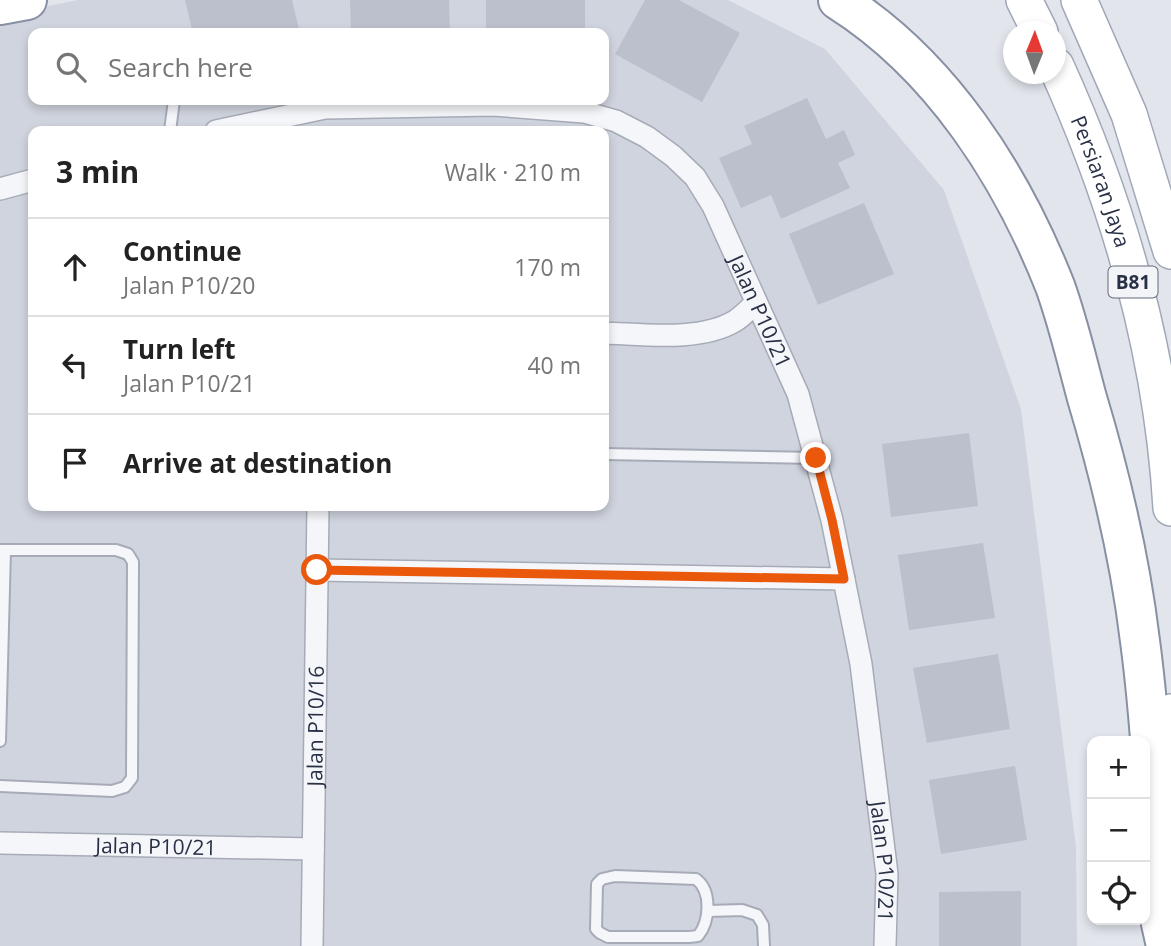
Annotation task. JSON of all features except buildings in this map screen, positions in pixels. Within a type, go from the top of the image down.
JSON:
[{"type":"highway","points":[[0,5],[27,0]]},
{"type":"highway","points":[[838,0],[857,12],[915,63],[967,120],[1015,201],[1055,287],[1102,446],[1124,533],[1140,640],[1147,711],[1154,801],[1154,888],[1166,946]]},
{"type":"main road","points":[[1024,0],[1034,21]]},
{"type":"main road","name":"B81","points":[[1079,0],[1129,114],[1171,251]]},
{"type":"main road","name":"Persiaran Jaya","points":[[1063,84],[1084,128],[1145,322],[1167,447],[1171,508]]},
{"type":"main road","points":[[1166,946],[1171,712]]},
{"type":"street","name":"Jalan P10/21","points":[[236,126],[320,105]]},
{"type":"street","name":"Jalan P10/21","points":[[504,105],[584,112],[616,121],[673,156],[695,177],[713,206],[797,394],[832,520],[861,664],[887,874],[885,946]]},
{"type":"street","points":[[0,189],[28,181]]},
{"type":"street","points":[[609,333],[680,335],[704,331],[734,322],[756,303]]},
{"type":"street","name":"Jalan P10/16","points":[[312,946],[318,511]]},
{"type":"street","points":[[317,570],[844,579]]},
{"type":"street","name":"Jalan P10/21","points":[[0,844],[313,849]]},
{"type":"lane","points":[[171,126],[173,105]]},
{"type":"lane","points":[[609,454],[816,458]]},
{"type":"lane","points":[[0,741],[2,550],[116,550],[128,555],[133,562],[132,778],[125,787],[112,791],[0,786]]},
{"type":"lane","points":[[615,876],[696,879],[704,887],[708,911],[704,928],[698,936],[608,937],[596,929],[597,884],[602,879],[615,876]]},
{"type":"lane","points":[[708,911],[742,910],[757,915],[763,925],[764,946]]},
{"type":"shaded area","points":[[78,0],[728,0],[825,49],[944,190],[1021,409],[1076,847],[1077,946],[0,946],[0,16]]},
{"type":"route","points":[[317,570],[844,579],[816,458]]}]
